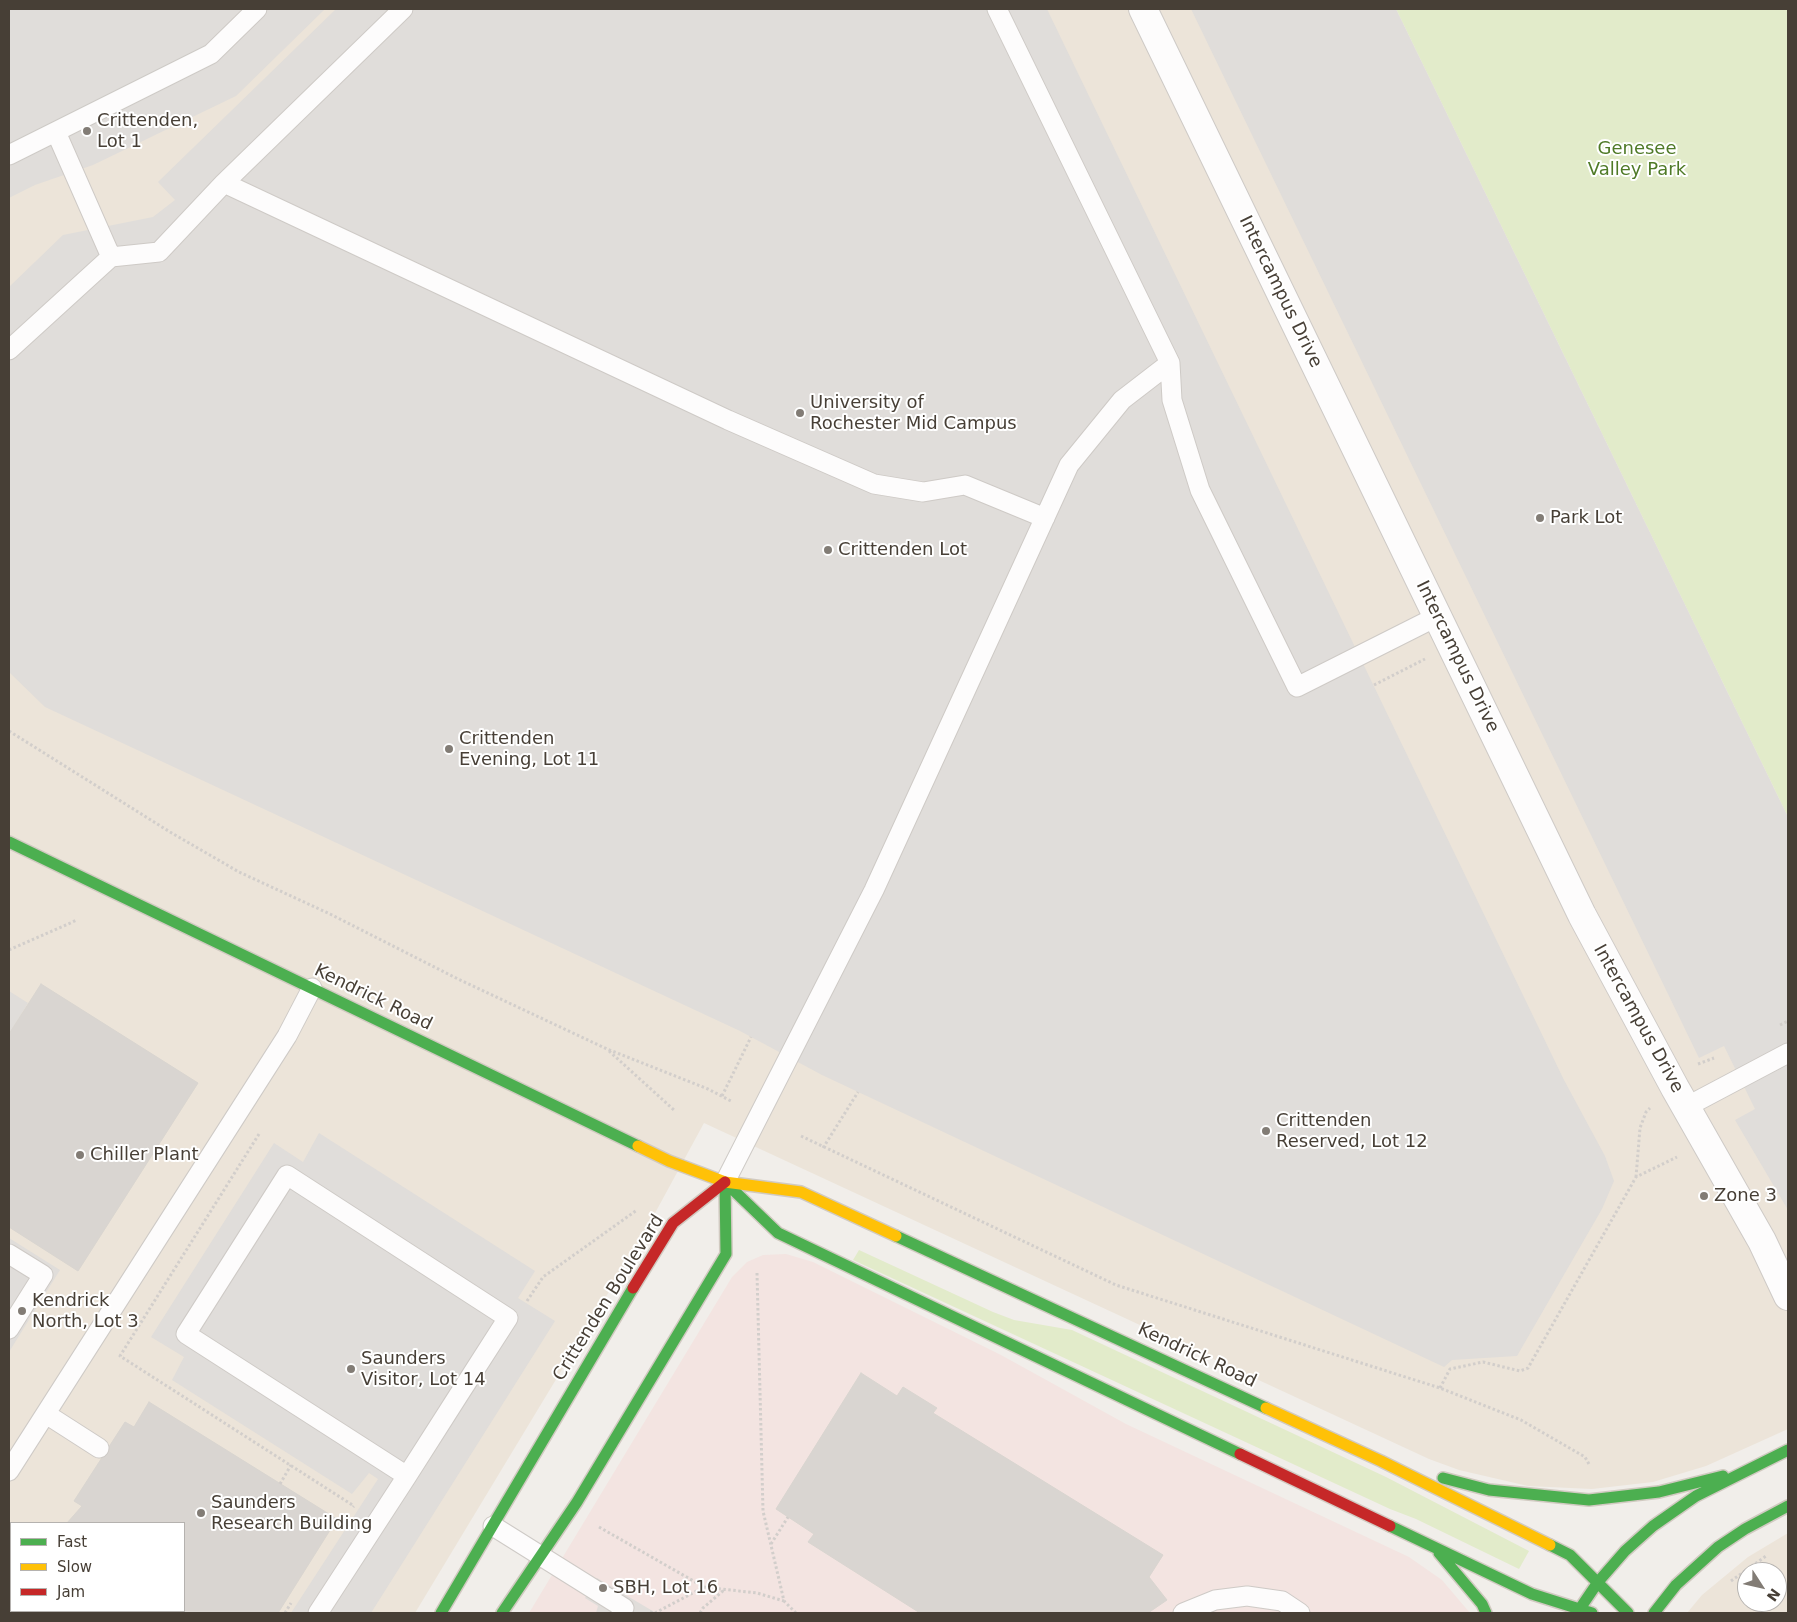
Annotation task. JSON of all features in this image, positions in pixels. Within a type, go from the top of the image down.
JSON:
[{"type":"street","name":"Intercampus Drive","points":[[1143,9],[1582,916],[1686,1107],[1762,1241],[1788,1296]]},
{"type":"street","name":"Kendrick Road","points":[[9,842],[668,1162],[724,1182],[801,1192],[1381,1461],[1570,1554],[1628,1613]]},
{"type":"street","name":"Kendrick Road","points":[[724,1182],[778,1233],[1545,1599],[1578,1611],[1592,1613]]},
{"type":"street","name":"Crittenden Boulevard","points":[[440,1613],[673,1223],[724,1182]]},
{"type":"street","points":[[502,1613],[577,1502],[726,1254],[724,1182]]},
{"type":"street","points":[[1578,1611],[1598,1582],[1625,1551],[1653,1526],[1696,1496],[1788,1450]]},
{"type":"street","points":[[1381,1461],[1488,1490],[1589,1500],[1659,1492],[1755,1466]]},
{"type":"street","points":[[1654,1613],[1676,1585],[1718,1547],[1745,1529],[1788,1506]]},
{"type":"street","points":[[1434,1546],[1482,1604],[1486,1613]]},
{"type":"lane","points":[[9,155],[211,54],[257,9]]},
{"type":"lane","points":[[9,350],[111,257],[160,252],[224,183],[403,9]]},
{"type":"lane","points":[[997,9],[1170,363],[1172,400],[1200,490],[1297,687],[1438,616]]},
{"type":"lane","points":[[56,132],[111,257]]},
{"type":"lane","points":[[224,183],[728,420],[874,484],[923,492],[965,486],[1045,518]]},
{"type":"lane","points":[[724,1182],[874,890],[1069,465],[1122,400],[1170,363]]},
{"type":"lane","points":[[9,1471],[286,1036],[312,988]]},
{"type":"lane","points":[[1686,1107],[1788,1053]]},
{"type":"lane","points":[[318,1613],[407,1476],[508,1318],[287,1175],[186,1334],[407,1476]]},
{"type":"lane","points":[[9,1254],[43,1276],[9,1329]]},
{"type":"lane","points":[[46,1414],[100,1448]]},
{"type":"lane","points":[[493,1526],[541,1555],[623,1610]]},
{"type":"lane","points":[[1183,1613],[1215,1600],[1247,1596],[1282,1601],[1300,1613]]},
{"type":"path","points":[[1374,685],[1430,656]]},
{"type":"path","points":[[9,732],[238,872],[330,914],[458,979],[607,1049],[731,1101]]},
{"type":"path","points":[[9,950],[77,920]]},
{"type":"path","points":[[722,1096],[751,1037]]},
{"type":"path","points":[[607,1049],[674,1110]]},
{"type":"path","points":[[1698,1064],[1718,1057]]},
{"type":"path","points":[[823,1148],[858,1092]]},
{"type":"path","points":[[1440,1388],[1450,1369],[1483,1362],[1520,1371],[1528,1368],[1636,1177],[1640,1128],[1646,1112],[1652,1106]]},
{"type":"path","points":[[801,1136],[1116,1285],[1440,1388],[1521,1420],[1585,1456],[1590,1466]]},
{"type":"path","points":[[1636,1177],[1679,1156]]},
{"type":"path","points":[[526,1303],[543,1276],[637,1210]]},
{"type":"path","points":[[757,1273],[763,1511],[784,1601]]},
{"type":"path","points":[[280,1484],[292,1465]]},
{"type":"path","points":[[771,1544],[788,1516]]},
{"type":"path","points":[[598,1527],[704,1587],[757,1593],[784,1601],[796,1613]]},
{"type":"path","points":[[1729,1582],[1773,1551]]},
{"type":"path","points":[[623,1610],[655,1613],[704,1587]]},
{"type":"path","points":[[700,1613],[724,1589]]},
{"type":"shaded area","name":"University of Rochester Mid Campus","points":[[9,9],[1396,9],[1788,817],[1788,1429],[1706,1466],[1653,1482],[1592,1489],[1528,1486],[1459,1470],[1429,1459],[704,1123],[642,1237],[415,1613],[9,1613]]},
{"type":"shaded area","name":"Crittenden, Lot 1","points":[[9,9],[325,9],[236,96],[93,165],[35,185],[9,198]]},
{"type":"shaded area","name":"Crittenden Lot","points":[[336,9],[1047,9],[1564,1080],[1605,1156],[1614,1181],[1602,1209],[1517,1356],[1452,1360],[1444,1367],[822,1075],[740,1031],[45,707],[9,672],[9,287],[63,235],[153,217],[175,200],[158,182]]},
{"type":"shaded area","name":"Park Lot","points":[[1191,9],[1396,9],[1788,817],[1788,1210],[1735,1120],[1755,1109],[1724,1046],[1699,1058]]},
{"type":"shaded area","points":[[9,991],[28,1003],[9,1034]]},
{"type":"shaded area","name":"Saunders Visitor, Lot 14","points":[[319,1133],[535,1271],[518,1298],[555,1321],[371,1613],[291,1613],[378,1479],[369,1473],[352,1494],[172,1380],[184,1357],[151,1337],[274,1143],[303,1162]]},
{"type":"shaded area","name":"Kendrick North, Lot 3","points":[[9,1238],[60,1270],[9,1352]]},
{"type":"shaded area","points":[[786,1254],[813,1262],[1001,1355],[1126,1424],[1409,1557],[1442,1580],[1470,1613],[529,1613],[732,1277],[747,1262],[763,1255]]},
{"type":"shaded area","points":[[1788,1533],[1788,1613],[1687,1613],[1702,1595],[1737,1566],[1737,1612],[1787,1612],[1787,1562],[1742,1562]]},
{"type":"shaded area","name":"SBH, Lot 16","points":[[597,1578],[656,1613],[596,1613],[598,1606],[585,1598]]},
{"type":"green space","name":"Genesee Valley Park","points":[[1396,9],[1788,9],[1788,817]]},
{"type":"green space","points":[[859,1250],[1014,1320],[1072,1330],[1386,1477],[1529,1551],[1519,1569],[1416,1519],[1390,1509],[853,1260]]},
{"type":"building","name":"Chiller Plant","points":[[41,984],[198,1083],[78,1271],[9,1227],[9,1034]]},
{"type":"building","points":[[861,1373],[897,1396],[903,1387],[937,1408],[933,1413],[1163,1555],[1149,1577],[1167,1600],[1148,1613],[920,1613],[808,1542],[814,1534],[776,1509]]},
{"type":"building","name":"Saunders Research Building","points":[[149,1402],[337,1519],[278,1613],[9,1613],[10,1588],[10,1612],[185,1612],[185,1522],[68,1522],[82,1506],[74,1501],[125,1422],[134,1427]]},
{"type":"traffic: fast","points":[[9,842],[638,1146]]},
{"type":"traffic: fast","points":[[725,1182],[778,1233],[1240,1454]]},
{"type":"traffic: fast","points":[[502,1613],[577,1502],[726,1254],[725,1182]]},
{"type":"traffic: fast","points":[[896,1236],[1266,1408]]},
{"type":"traffic: fast","points":[[441,1613],[633,1288]]},
{"type":"traffic: fast","points":[[1577,1613],[1598,1582],[1625,1551],[1653,1526],[1696,1496],[1788,1450]]},
{"type":"traffic: fast","points":[[1443,1478],[1489,1490],[1589,1500],[1659,1492],[1723,1476]]},
{"type":"traffic: fast","points":[[1654,1613],[1676,1585],[1718,1547],[1745,1529],[1788,1506]]},
{"type":"traffic: fast","points":[[1390,1526],[1532,1594],[1592,1613]]},
{"type":"traffic: fast","points":[[1550,1545],[1570,1555],[1628,1613]]},
{"type":"traffic: fast","points":[[1439,1553],[1482,1604],[1486,1613]]},
{"type":"traffic: slow","points":[[638,1146],[669,1161],[725,1182],[801,1192],[896,1236]]},
{"type":"traffic: slow","points":[[1266,1408],[1381,1461],[1550,1545]]},
{"type":"traffic: jam","points":[[633,1288],[673,1223],[725,1182]]},
{"type":"traffic: jam","points":[[1240,1454],[1390,1526]]},
{"type":"place","name":"Crittenden, Lot 1","points":[[87,131]]},
{"type":"place","name":"University of Rochester Mid Campus","points":[[800,413]]},
{"type":"place","name":"Park Lot","points":[[1540,518]]},
{"type":"place","name":"Crittenden Lot","points":[[828,550]]},
{"type":"place","name":"Crittenden Evening, Lot 11","points":[[449,749]]},
{"type":"place","name":"Crittenden Reserved, Lot 12","points":[[1266,1131]]},
{"type":"place","name":"Chiller Plant","points":[[80,1155]]},
{"type":"place","name":"Zone 3","points":[[1704,1196]]},
{"type":"place","name":"Kendrick North, Lot 3","points":[[22,1311]]},
{"type":"place","name":"Saunders Visitor, Lot 14","points":[[351,1369]]},
{"type":"place","name":"Saunders Research Building","points":[[201,1513]]},
{"type":"place","name":"SBH, Lot 16","points":[[603,1588]]}]
